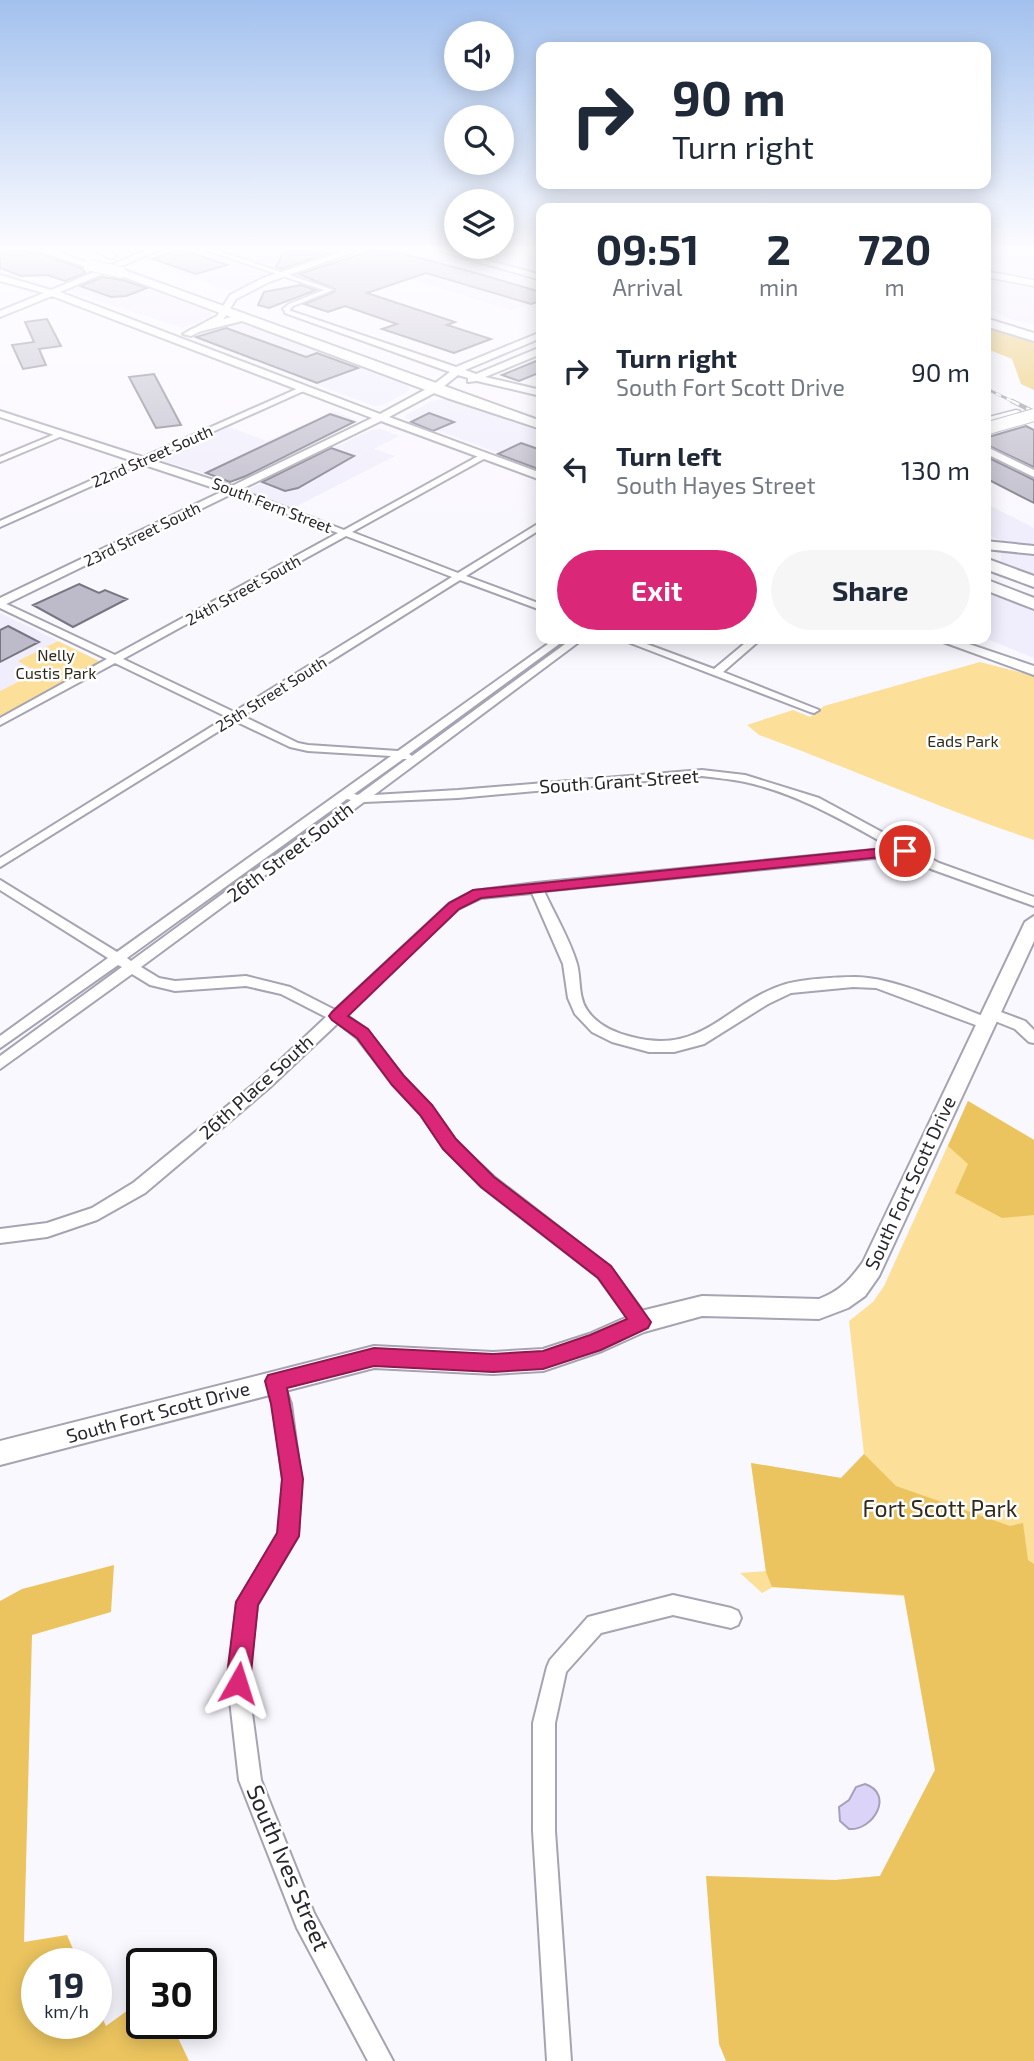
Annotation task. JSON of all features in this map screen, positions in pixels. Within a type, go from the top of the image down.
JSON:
[{"type":"highway","points":[[338,347],[536,412]]},
{"type":"highway","points":[[345,347],[536,412]]},
{"type":"highway","points":[[447,382],[536,423]]},
{"type":"highway","points":[[991,569],[1034,582]]},
{"type":"highway","points":[[991,570],[1034,591]]},
{"type":"highway","points":[[991,586],[1034,604]]},
{"type":"main road","points":[[991,420],[1034,408]]},
{"type":"main road","points":[[991,415],[1016,413]]},
{"type":"main road","points":[[991,427],[1034,415]]},
{"type":"street","points":[[200,347],[426,436],[436,443],[536,475]]},
{"type":"street","points":[[369,347],[447,382]]},
{"type":"street","name":"23rd Street South","points":[[0,603],[379,418],[517,347]]},
{"type":"street","name":"23rd Street South","points":[[447,382],[476,377],[536,353]]},
{"type":"street","points":[[476,377],[509,388],[536,392]]},
{"type":"street","name":"22nd Street South","points":[[0,524],[304,389]]},
{"type":"street","name":"South Fern Street","points":[[0,414],[232,490],[536,605]]},
{"type":"street","points":[[0,460],[63,434]]},
{"type":"street","points":[[991,452],[1034,474]]},
{"type":"street","points":[[482,458],[536,482]]},
{"type":"street","name":"24th Street South","points":[[0,722],[482,458]]},
{"type":"street","name":"25th Street South","points":[[0,863],[536,528]]},
{"type":"street","points":[[991,546],[1034,551]]},
{"type":"street","points":[[0,603],[294,746],[311,750],[390,751],[415,759]]},
{"type":"street","name":"26th Street South","points":[[0,1044],[554,644]]},
{"type":"street","name":"26th Street South","points":[[0,1064],[571,644]]},
{"type":"street","points":[[638,644],[814,710]]},
{"type":"street","points":[[716,673],[750,644]]},
{"type":"street","points":[[956,644],[1034,671]]},
{"type":"street","points":[[976,644],[1034,665]]},
{"type":"street","name":"South Grant Street","points":[[345,794],[361,799],[458,794],[702,774],[746,778],[815,801],[935,866],[1034,902]]},
{"type":"street","name":"26th Place South","points":[[0,1236],[47,1230],[97,1213],[139,1188],[264,1084],[454,906],[478,894],[905,851]]},
{"type":"street","points":[[0,884],[155,982],[176,986],[246,981],[285,990],[337,1016],[362,1034],[426,1110],[449,1144],[488,1182],[604,1272],[641,1322]]},
{"type":"street","points":[[536,887],[570,964],[575,998],[582,1014],[612,1037],[649,1046],[674,1046],[699,1040],[763,1000],[789,988],[853,982],[877,983],[988,1018],[1020,1025],[1034,1038]]},
{"type":"street","name":"South Fort Scott Drive","points":[[0,1453],[374,1357],[493,1363],[543,1360],[594,1343],[641,1322],[702,1306],[819,1309],[840,1301],[857,1289],[871,1269],[1034,922]]},
{"type":"street","name":"South Ives Street","points":[[275,1381],[282,1404],[292,1479],[288,1536],[247,1602],[238,1683],[250,1780],[305,1920],[381,2061]]},
{"type":"street","points":[[559,2061],[546,1857],[544,1763],[544,1723],[557,1667],[595,1624],[673,1605],[731,1618]]},
{"type":"shaded area","points":[[219,347],[310,347],[405,383],[410,390],[383,405],[374,406]]},
{"type":"shaded area","points":[[444,399],[536,430],[536,467],[405,418],[432,401]]},
{"type":"shaded area","points":[[335,411],[358,421],[233,482],[157,459],[229,427],[267,441]]},
{"type":"shaded area","points":[[381,429],[399,436],[374,449],[395,456],[291,509],[247,490],[371,430]]},
{"type":"shaded area","points":[[991,506],[1034,528],[1034,574],[1001,563],[1001,540],[991,537]]},
{"type":"shaded area","points":[[991,593],[1034,609],[1034,658],[991,640]]},
{"type":"shaded area","points":[[0,613],[58,641],[19,661],[38,671],[0,691]]},
{"type":"shaded area","points":[[865,1784],[879,1796],[877,1811],[866,1824],[849,1829],[840,1821],[839,1807],[849,1800],[856,1787]]},
{"type":"green space","points":[[991,347],[1034,347],[1034,390],[1021,384],[1012,359],[991,350]]},
{"type":"green space","name":"Nelly Custis Park","points":[[58,641],[101,662],[0,717],[0,691],[37,672],[18,661]]},
{"type":"green space","name":"Eads Park","points":[[980,662],[1034,676],[1034,840],[759,735],[747,725],[793,710],[810,717],[824,706]]},
{"type":"green space","name":"Fort Scott Park","points":[[968,1101],[1034,1140],[1034,1901],[836,1880],[880,1876],[935,1770],[904,1596],[773,1587],[762,1593],[740,1573],[766,1571],[751,1463],[841,1478],[864,1454],[849,1321],[873,1302],[884,1286]]},
{"type":"green space","points":[[968,1101],[1034,1140],[1034,1215],[1002,1218],[955,1193],[968,1164],[948,1146]]},
{"type":"green space","name":"Fort Scott Park","points":[[864,1454],[896,1486],[1010,1526],[1023,1523],[1028,1560],[1034,1564],[1034,2061],[726,2061],[719,2044],[706,1876],[836,1880],[880,1876],[935,1770],[904,1595],[772,1587],[766,1572],[751,1463],[841,1478]]},
{"type":"green space","points":[[114,1565],[111,1612],[32,1635],[24,1942],[67,1935],[73,1948],[21,1948],[21,2039],[112,2039],[112,2022],[126,2012],[126,2039],[179,2039],[189,2061],[0,2061],[0,1601],[22,1589]]},
{"type":"building","points":[[13,347],[52,347],[39,349],[46,365],[23,369]]},
{"type":"building","points":[[223,347],[279,347],[306,357],[317,353],[358,368],[317,383]]},
{"type":"building","points":[[437,347],[469,347],[454,353]]},
{"type":"building","points":[[536,361],[536,374],[519,381],[502,375]]},
{"type":"building","points":[[154,374],[181,425],[156,428],[129,377]]},
{"type":"building","points":[[429,413],[454,422],[433,431],[411,422]]},
{"type":"building","points":[[330,414],[354,422],[230,482],[206,473]]},
{"type":"building","points":[[1026,426],[1034,430],[1034,467],[991,447],[991,436]]},
{"type":"building","points":[[521,443],[536,448],[536,468],[498,454]]},
{"type":"building","points":[[331,448],[354,456],[298,488],[285,491],[262,482]]},
{"type":"building","points":[[991,459],[1034,480],[1034,503],[991,481]]},
{"type":"building","points":[[79,584],[99,593],[105,590],[127,599],[73,627],[33,605]]},
{"type":"building","points":[[8,626],[39,642],[0,662],[0,630]]},
{"type":"railway","points":[[991,391],[1016,403]]},
{"type":"railway","points":[[1012,401],[1016,403]]},
{"type":"railway","points":[[1016,403],[1034,412]]},
{"type":"route","points":[[238,1683],[247,1602],[288,1536],[292,1479],[282,1404],[275,1381],[374,1357],[493,1363],[543,1360],[594,1343],[641,1322],[604,1272],[488,1182],[449,1144],[426,1110],[362,1034],[337,1016],[454,906],[478,894],[905,851]]}]
